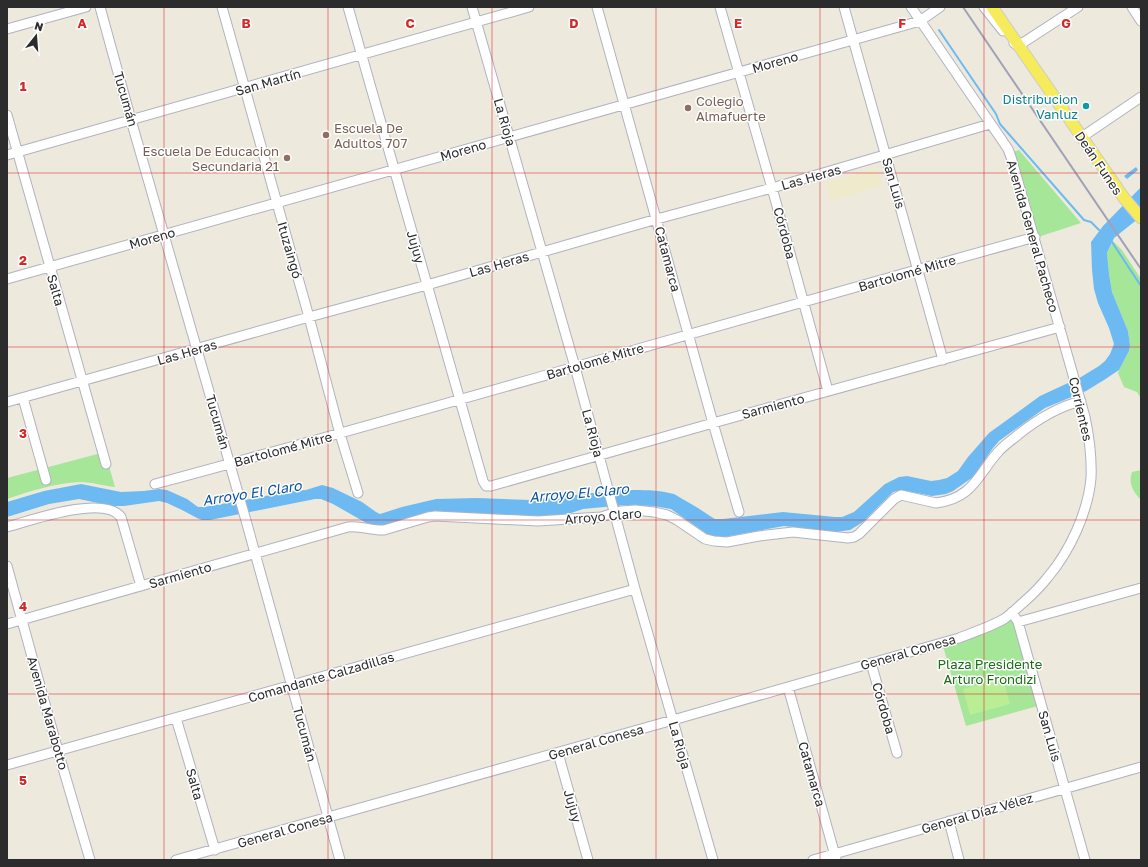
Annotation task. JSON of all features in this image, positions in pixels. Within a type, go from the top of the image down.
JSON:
[{"type":"main road","name":"Deán Funes","points":[[992,7],[1124,198],[1141,218]]},
{"type":"street","points":[[7,29],[86,7]]},
{"type":"street","name":"Tucumán","points":[[100,7],[245,517],[340,860]]},
{"type":"street","name":"Ituzaingó","points":[[222,7],[309,317],[340,434],[358,493]]},
{"type":"street","name":"Jujuy","points":[[348,7],[459,400],[483,481],[486,486]]},
{"type":"street","name":"La Rioja","points":[[472,7],[575,367],[635,589],[674,720],[713,860]]},
{"type":"street","name":"San Martín","points":[[7,156],[530,7]]},
{"type":"street","name":"Catamarca","points":[[597,7],[739,512]]},
{"type":"street","name":"Córdoba","points":[[720,7],[828,391]]},
{"type":"street","name":"San Luis","points":[[844,7],[943,360]]},
{"type":"street","name":"Avenida General Pacheco","points":[[911,7],[1008,149],[1035,237],[1060,327]]},
{"type":"street","name":"Moreno","points":[[7,279],[920,21],[940,7]]},
{"type":"street","points":[[984,7],[1012,42],[1018,46],[1078,7]]},
{"type":"street","points":[[1132,7],[1141,21]]},
{"type":"street","points":[[1082,137],[1141,97]]},
{"type":"street","name":"Salta","points":[[7,115],[106,464]]},
{"type":"street","name":"Las Heras","points":[[7,402],[772,188],[990,124]]},
{"type":"street","name":"Bartolomé Mitre","points":[[155,484],[340,434],[1035,237]]},
{"type":"street","name":"Sarmiento","points":[[486,486],[491,486],[1060,327]]},
{"type":"street","name":"Corrientes","points":[[1012,612],[1035,592],[1056,567],[1074,536],[1083,514],[1089,489],[1091,476],[1088,433],[1060,327]]},
{"type":"street","points":[[23,398],[46,480]]},
{"type":"street","name":"Arroyo Claro","points":[[353,526],[377,531],[435,516],[538,521],[601,517],[614,511],[635,510],[667,515],[705,539],[714,541],[727,542],[793,532],[842,538],[854,537],[859,534],[898,496],[901,495],[936,503],[959,496],[973,485],[1005,445],[1040,418],[1080,399]]},
{"type":"street","points":[[7,527],[50,514],[80,509],[103,509],[119,515],[141,586]]},
{"type":"street","name":"Sarmiento","points":[[7,624],[353,526]]},
{"type":"street","name":"Avenida Marabotto","points":[[7,566],[90,860]]},
{"type":"street","points":[[1018,622],[1141,588]]},
{"type":"street","name":"Comandante Calzadillas","points":[[7,765],[635,589]]},
{"type":"street","name":"San Luis","points":[[1012,612],[1018,622],[1085,860]]},
{"type":"street","name":"General Conesa","points":[[176,860],[558,753],[959,638],[992,625],[1012,612]]},
{"type":"street","name":"Córdoba","points":[[871,663],[897,753]]},
{"type":"street","name":"Catamarca","points":[[788,687],[835,857]]},
{"type":"street","name":"Salta","points":[[176,718],[214,850]]},
{"type":"street","name":"Jujuy","points":[[558,753],[588,860]]},
{"type":"street","name":"General Díaz Vélez","points":[[813,860],[835,857],[949,821],[1141,767]]},
{"type":"street","points":[[949,821],[959,860]]},
{"type":"shaded area","points":[[877,168],[883,186],[831,201],[825,183]]},
{"type":"green space","points":[[1019,150],[1081,223],[1038,237],[1013,152]]},
{"type":"green space","points":[[1113,241],[1122,250],[1141,279],[1141,399],[1137,392],[1124,387],[1118,373],[1129,351],[1130,345],[1128,331],[1112,292],[1109,274],[1107,253]]},
{"type":"green space","points":[[105,452],[115,487],[84,482],[61,484],[7,499],[7,478]]},
{"type":"green space","points":[[1141,470],[1141,500],[1131,484],[1131,476],[1132,472]]},
{"type":"green space","name":"Plaza Presidente Arturo Frondizi","points":[[1012,619],[1015,620],[1038,706],[966,726],[943,646]]},
{"type":"green space","points":[[1003,678],[1010,704],[970,715],[963,689]]},
{"type":"water","points":[[1136,167],[1138,170],[1127,179],[1124,176]]},
{"type":"water","name":"Arroyo El Claro","points":[[1141,187],[1141,215],[1114,238],[1107,253],[1112,292],[1128,331],[1130,345],[1129,351],[1119,370],[1086,391],[1045,408],[999,441],[973,477],[953,491],[946,494],[932,496],[901,490],[893,492],[863,522],[850,530],[836,532],[784,526],[725,537],[717,537],[707,534],[671,509],[653,506],[625,505],[583,509],[571,513],[544,517],[496,515],[406,520],[375,528],[333,504],[321,499],[210,520],[202,520],[167,503],[159,501],[124,506],[112,506],[79,499],[49,504],[7,517],[7,502],[44,491],[81,484],[121,492],[159,489],[167,490],[187,499],[198,507],[284,492],[306,490],[322,485],[333,488],[362,502],[380,514],[436,499],[477,498],[531,500],[619,490],[647,490],[674,494],[715,519],[783,512],[842,517],[854,512],[885,484],[899,477],[907,476],[931,481],[947,478],[958,471],[989,433],[1040,396],[1081,377],[1105,361],[1114,344],[1094,289],[1091,242],[1103,226]]},
{"type":"waterway","points":[[939,30],[996,114],[1000,124],[1084,220],[1091,222],[1099,230]]},
{"type":"waterway","points":[[1112,242],[1141,286]]},
{"type":"railway","points":[[963,7],[1141,269]]},
{"type":"place","name":"Distribucion Vanluz","points":[[1086,106]]},
{"type":"place","name":"Colegio Almafuerte","points":[[688,108]]},
{"type":"place","name":"Escuela De Adultos 707","points":[[326,135]]},
{"type":"place","name":"Escuela De Educacion Secundaria 21","points":[[287,158]]}]
